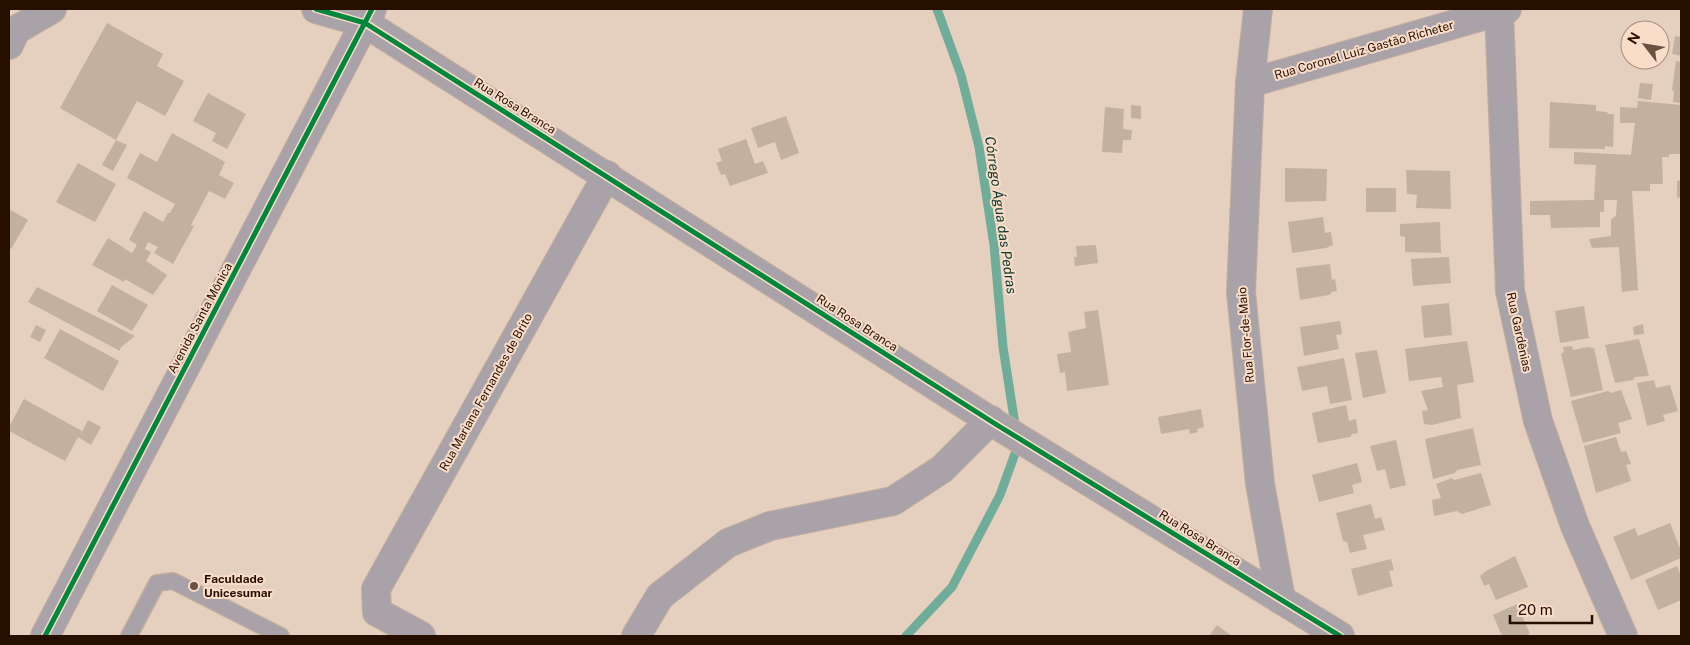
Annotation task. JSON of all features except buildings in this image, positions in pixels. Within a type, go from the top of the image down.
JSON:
[{"type":"street","points":[[9,45],[16,30],[52,9]]},
{"type":"street","name":"Rua Rosa Branca","points":[[316,9],[368,16],[607,175],[991,420],[1340,636]]},
{"type":"street","name":"Rua Flor-de-Maio","points":[[1258,9],[1250,83],[1240,292],[1260,484],[1281,600]]},
{"type":"street","name":"Rua Coronel Luiz Gastão Richeter","points":[[1250,83],[1503,10]]},
{"type":"street","name":"Rua Gardênias","points":[[1503,10],[1510,291],[1538,421],[1575,526],[1624,636]]},
{"type":"street","name":"Avenida Santa Mônica","points":[[45,636],[368,16]]},
{"type":"street","name":"Rua Mariana Fernandes de Brito","points":[[421,636],[377,612],[376,589],[607,175]]},
{"type":"street","points":[[636,636],[660,596],[728,543],[770,526],[893,501],[942,470],[991,420]]},
{"type":"lane","points":[[129,636],[157,582],[173,581],[281,636]]},
{"type":"waterway","name":"Córrego Água das Pedras","points":[[937,9],[961,75],[979,147],[994,245],[1003,347],[1016,431]]},
{"type":"waterway","name":"Córrego Água das Pedras","points":[[906,636],[952,587],[1000,495],[1017,448],[1017,442]]},
{"type":"cycle path","points":[[316,9],[365,23],[997,425],[1340,636]]},
{"type":"cycle path","points":[[45,636],[372,9]]},
{"type":"place","name":"Faculdade Unicesumar","points":[[194,586]]}]
